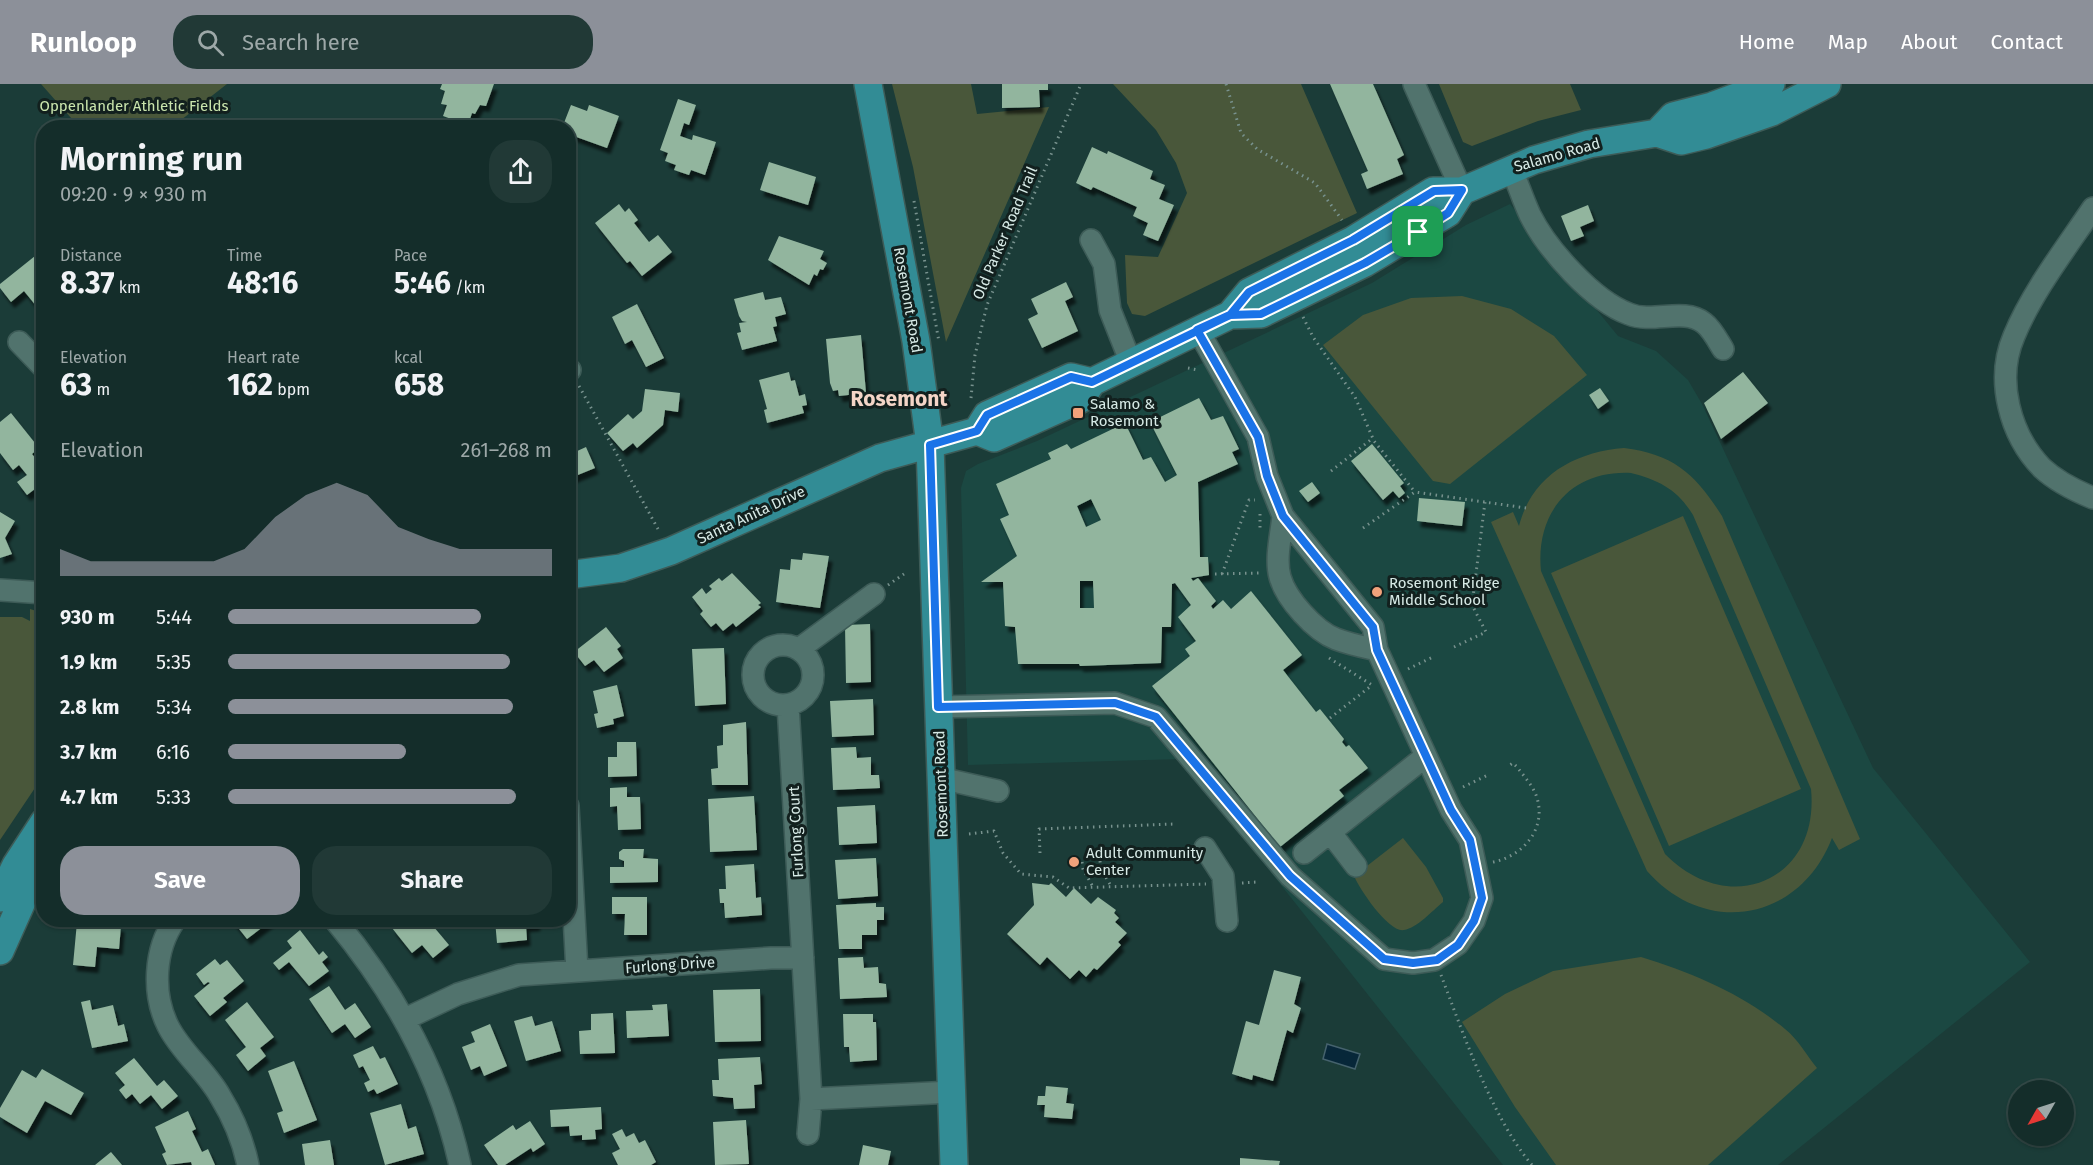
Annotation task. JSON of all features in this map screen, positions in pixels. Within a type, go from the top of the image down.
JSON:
[{"type":"main road","name":"Rosemont Road","points":[[868,84],[916,341],[930,445],[954,1165]]},
{"type":"main road","name":"Salamo Road","points":[[1657,133],[1673,116],[1771,84]]},
{"type":"main road","name":"Salamo Road","points":[[1230,315],[1249,292],[1353,240],[1434,191],[1462,190],[1511,168],[1571,149],[1657,133],[1682,141],[1706,135],[1772,112],[1827,84]]},
{"type":"main road","name":"Salamo Road","points":[[930,445],[977,431],[994,438],[1081,399],[1092,382],[1197,330],[1230,315],[1261,314],[1365,263],[1448,213],[1462,190]]},
{"type":"main road","name":"Santa Anita Drive","points":[[576,574],[621,568],[653,558],[855,468],[930,445]]},
{"type":"main road","points":[[0,898],[16,865],[36,834]]},
{"type":"main road","points":[[0,951],[25,895],[36,876]]},
{"type":"street","points":[[1414,84],[1462,190]]},
{"type":"street","points":[[1511,168],[1531,216],[1544,236],[1558,256],[1599,297],[1628,314],[1647,319],[1694,317],[1706,324],[1723,349]]},
{"type":"street","points":[[2093,208],[2029,306],[2012,339],[2006,375],[2008,408],[2023,442],[2043,468],[2074,490],[2093,498]]},
{"type":"street","points":[[1090,240],[1104,264],[1110,310],[1131,363]]},
{"type":"street","points":[[938,707],[1115,703],[1156,717],[1290,876],[1384,959],[1413,963],[1434,960],[1458,945],[1474,921],[1482,898],[1470,840],[1451,810],[1377,650],[1373,627],[1283,516],[1267,476],[1258,437],[1197,330]]},
{"type":"street","points":[[19,342],[36,360]]},
{"type":"street","points":[[1283,516],[1278,565],[1280,578],[1288,594],[1319,628],[1335,639],[1377,650]]},
{"type":"street","points":[[0,590],[36,592]]},
{"type":"street","points":[[799,649],[874,594]]},
{"type":"street","points":[[778,645],[789,645],[799,649],[809,659],[814,677],[808,693],[802,699],[788,705],[778,705],[760,695],[754,685],[754,663],[766,650],[778,645]]},
{"type":"street","name":"Furlong Court","points":[[788,705],[803,958]]},
{"type":"street","points":[[1304,853],[1426,756]]},
{"type":"street","points":[[940,778],[998,791]]},
{"type":"street","points":[[1330,832],[1356,866]]},
{"type":"street","points":[[1205,848],[1214,859],[1224,883],[1227,921]]},
{"type":"street","points":[[171,927],[165,939],[158,971],[162,1011],[171,1031],[220,1096],[236,1128],[248,1165]]},
{"type":"street","points":[[341,927],[360,949],[405,1019],[442,1106],[460,1165]]},
{"type":"street","points":[[575,927],[577,971]]},
{"type":"street","name":"Furlong Drive","points":[[405,1019],[487,983],[519,975],[771,958],[803,958]]},
{"type":"street","points":[[803,958],[811,1098],[808,1134]]},
{"type":"street","points":[[811,1098],[952,1092]]},
{"type":"path","name":"Old Parker Road Trail","points":[[971,398],[975,355],[987,305],[1081,84]]},
{"type":"path","points":[[1226,84],[1241,133],[1257,149],[1315,183],[1345,223],[1353,240]]},
{"type":"path","points":[[1301,313],[1313,337],[1355,397],[1373,438],[1415,492]]},
{"type":"path","points":[[1188,368],[1203,373]]},
{"type":"path","points":[[576,383],[658,529]]},
{"type":"path","points":[[1331,471],[1373,438]]},
{"type":"path","points":[[1222,574],[1250,500],[1259,500],[1258,492]]},
{"type":"path","points":[[1363,528],[1415,492],[1526,508]]},
{"type":"path","points":[[1454,647],[1486,632],[1472,605],[1485,502]]},
{"type":"path","points":[[1260,510],[1261,532]]},
{"type":"path","points":[[1260,566],[1261,580]]},
{"type":"path","points":[[1215,574],[1269,573]]},
{"type":"path","points":[[1323,654],[1372,685],[1377,692]]},
{"type":"path","points":[[1405,670],[1433,657]]},
{"type":"path","points":[[1330,718],[1372,685]]},
{"type":"path","points":[[1488,863],[1503,860],[1519,852],[1530,841],[1537,828],[1539,812],[1536,795],[1517,767],[1510,765]]},
{"type":"path","points":[[1462,787],[1488,775]]},
{"type":"path","points":[[1040,853],[1039,829],[1175,824]]},
{"type":"path","points":[[1147,825],[1147,832]]},
{"type":"path","points":[[969,834],[994,831],[1003,853],[1022,874],[1053,877],[1069,888],[1257,882]]},
{"type":"path","points":[[1100,861],[1101,869],[1111,886]]},
{"type":"path","points":[[1083,862],[1083,869],[1094,887]]},
{"type":"path","points":[[1434,960],[1459,1025],[1506,1126],[1532,1165]]},
{"type":"shaded area","name":"Rosemont Ridge Middle School","points":[[1510,204],[1618,336],[1656,351],[1688,380],[1702,404],[1873,768],[2030,962],[1778,1165],[1503,1165],[1181,759],[968,765],[961,488],[966,471],[1037,441],[1372,283],[1466,225]]},
{"type":"green space","name":"Oppenlander Athletic Fields","points":[[41,84],[227,84],[181,120],[73,120]]},
{"type":"green space","points":[[892,84],[971,84],[977,114],[1049,107],[946,342],[913,167]]},
{"type":"green space","points":[[1113,84],[1301,84],[1357,213],[1145,316],[1132,314],[1127,303],[1125,255],[1158,257],[1187,193],[1176,163],[1156,130]]},
{"type":"green space","points":[[1439,84],[1570,84],[1581,110],[1538,121],[1472,146],[1463,142]]},
{"type":"green space","points":[[1462,296],[1511,309],[1554,336],[1587,375],[1450,484],[1433,481],[1323,345],[1363,315],[1411,298]]},
{"type":"green space","points":[[1624,448],[1642,451],[1670,461],[1693,478],[1722,516],[1860,839],[1839,850],[1832,838],[1817,866],[1798,888],[1775,903],[1750,911],[1723,912],[1696,906],[1671,892],[1647,871],[1491,522],[1513,512],[1519,526],[1525,508],[1545,480],[1558,469],[1573,461],[1606,450]],"holes":[[[1631,473],[1667,487],[1681,499],[1693,515],[1811,789],[1810,821],[1801,847],[1786,867],[1765,880],[1742,886],[1716,884],[1690,874],[1665,854],[1541,571],[1544,531],[1561,499],[1575,487],[1591,479],[1610,474]]]},
{"type":"green space","points":[[1683,516],[1801,789],[1669,846],[1551,573]]},
{"type":"green space","points":[[30,609],[36,611],[36,786],[0,840],[0,617],[22,617],[30,621]]},
{"type":"green space","points":[[1403,838],[1426,867],[1443,898],[1443,902],[1424,919],[1404,930],[1391,925],[1383,918],[1362,891],[1354,876]]},
{"type":"green space","points":[[1641,957],[1717,986],[1752,1005],[1790,1033],[1817,1068],[1708,1165],[1556,1165],[1515,1107],[1462,1022],[1505,994],[1553,971]]},
{"type":"water","points":[[1327,1044],[1360,1054],[1355,1069],[1323,1059]]},
{"type":"building","points":[[442,84],[494,84],[486,106],[480,105],[475,114],[472,113],[470,120],[454,120],[443,116],[447,105],[441,104],[445,91],[440,89]]},
{"type":"building","points":[[1002,84],[1048,84],[1048,90],[1039,90],[1040,107],[1002,108]]},
{"type":"building","points":[[1330,84],[1373,84],[1404,155],[1397,159],[1403,174],[1367,189],[1361,174],[1368,171]]},
{"type":"building","points":[[678,99],[696,105],[689,125],[684,123],[680,136],[692,140],[693,135],[716,142],[705,175],[691,170],[689,175],[674,170],[676,165],[665,161],[668,153],[660,150]]},
{"type":"building","points":[[571,105],[587,111],[589,105],[619,116],[607,148],[576,137],[576,120],[565,120]]},
{"type":"building","points":[[1092,147],[1107,154],[1108,151],[1153,171],[1150,179],[1165,185],[1159,199],[1174,205],[1158,241],[1143,235],[1148,223],[1133,216],[1137,207],[1093,187],[1091,190],[1076,183]]},
{"type":"building","points":[[769,162],[816,177],[808,205],[760,190]]},
{"type":"building","points":[[619,204],[625,212],[629,208],[638,220],[634,223],[649,242],[658,235],[672,252],[642,276],[630,261],[627,263],[595,223]]},
{"type":"building","points":[[1588,205],[1594,221],[1580,227],[1584,236],[1571,241],[1561,216]]},
{"type":"building","points":[[779,236],[824,251],[820,259],[827,263],[823,270],[820,269],[817,276],[814,274],[809,285],[768,260]]},
{"type":"building","points":[[36,255],[36,306],[24,291],[11,302],[0,288],[0,284]]},
{"type":"building","points":[[1066,282],[1073,297],[1065,301],[1078,331],[1042,348],[1028,319],[1038,314],[1031,299]]},
{"type":"building","points":[[763,292],[765,300],[781,297],[786,314],[775,317],[777,326],[773,327],[777,341],[742,350],[737,333],[741,332],[739,323],[747,322],[742,321],[739,316],[734,299]]},
{"type":"building","points":[[637,304],[664,358],[646,367],[632,340],[625,344],[612,317]]},
{"type":"building","points":[[861,335],[866,393],[839,396],[838,390],[833,391],[830,383],[826,339]]},
{"type":"building","points":[[789,372],[791,381],[795,380],[799,396],[805,394],[807,405],[802,406],[804,413],[767,423],[764,410],[767,409],[759,380]]},
{"type":"building","points":[[1743,372],[1768,403],[1721,439],[1704,403]]},
{"type":"building","points":[[1600,388],[1609,401],[1598,409],[1589,395]]},
{"type":"building","points":[[645,389],[680,393],[678,412],[665,410],[663,425],[637,448],[633,443],[623,451],[607,433],[628,414],[633,419],[642,411]]},
{"type":"building","points":[[1199,398],[1211,420],[1223,416],[1239,449],[1232,452],[1238,464],[1198,482],[1200,557],[1208,557],[1209,575],[1191,578],[1193,581],[1198,578],[1216,601],[1211,606],[1213,609],[1223,600],[1231,609],[1251,591],[1302,655],[1283,670],[1316,712],[1320,709],[1344,739],[1342,742],[1346,747],[1349,745],[1368,768],[1339,790],[1344,796],[1280,847],[1152,686],[1190,656],[1185,649],[1196,641],[1178,617],[1191,605],[1175,583],[1172,584],[1171,627],[1162,627],[1161,663],[1080,666],[1079,664],[1018,664],[1015,627],[1005,626],[1003,582],[981,582],[1017,556],[1000,519],[1009,515],[996,484],[1051,459],[1048,453],[1067,444],[1071,449],[1125,423],[1143,460],[1151,457],[1165,482],[1177,475],[1150,422]],"holes":[[[1091,499],[1101,520],[1086,527],[1077,506]],[[1080,581],[1093,581],[1094,608],[1080,608]]]},
{"type":"building","points":[[11,413],[36,444],[36,451],[32,454],[36,459],[36,488],[27,495],[17,482],[27,475],[19,465],[13,470],[0,453],[0,422]]},
{"type":"building","points":[[1372,444],[1404,483],[1400,486],[1405,493],[1399,498],[1393,491],[1383,500],[1351,461]]},
{"type":"building","points":[[586,447],[595,468],[576,476],[576,452]]},
{"type":"building","points":[[1312,482],[1320,493],[1308,502],[1299,491]]},
{"type":"building","points":[[1419,498],[1465,502],[1462,526],[1417,521]]},
{"type":"building","points":[[0,512],[15,521],[5,538],[12,554],[0,558]]},
{"type":"building","points":[[803,553],[829,556],[820,608],[776,602],[780,569],[790,570],[791,559],[802,560]]},
{"type":"building","points":[[732,573],[761,603],[758,605],[761,607],[736,627],[733,623],[723,631],[716,623],[711,627],[700,614],[703,611],[692,597],[702,588],[706,594],[712,589],[709,586],[719,578],[722,581]]},
{"type":"building","points":[[870,624],[871,682],[846,683],[845,625]]},
{"type":"building","points":[[606,627],[621,646],[617,649],[623,658],[604,672],[594,660],[585,666],[576,655],[576,650]]},
{"type":"building","points":[[724,648],[726,704],[695,706],[692,649]]},
{"type":"building","points":[[617,685],[624,716],[613,719],[614,724],[597,728],[594,714],[598,713],[593,691]]},
{"type":"building","points":[[873,699],[874,735],[832,737],[830,701]]},
{"type":"building","points":[[746,722],[748,785],[712,785],[711,769],[718,768],[717,746],[723,745],[723,725]]},
{"type":"building","points":[[617,742],[636,742],[637,776],[608,777],[608,757],[617,757]]},
{"type":"building","points":[[856,747],[857,758],[871,757],[871,775],[879,775],[880,788],[833,790],[831,748]]},
{"type":"building","points":[[627,787],[627,797],[640,797],[641,829],[618,830],[617,806],[610,807],[610,788]]},
{"type":"building","points":[[754,796],[757,850],[710,852],[708,799]]},
{"type":"building","points":[[875,805],[877,843],[839,845],[837,807]]},
{"type":"building","points":[[623,849],[644,849],[643,858],[658,859],[658,882],[610,883],[610,867],[624,867],[624,861],[619,859],[619,852]]},
{"type":"building","points":[[876,858],[878,896],[838,899],[835,860]]},
{"type":"building","points":[[754,864],[756,898],[761,897],[762,915],[725,918],[724,903],[720,903],[719,889],[726,889],[725,866]]},
{"type":"building","points":[[1032,883],[1049,885],[1051,883],[1066,897],[1074,888],[1091,904],[1098,897],[1116,910],[1114,913],[1119,918],[1115,922],[1127,933],[1118,942],[1121,945],[1097,970],[1094,968],[1086,977],[1079,970],[1070,979],[1047,957],[1040,965],[1007,934],[1034,905]]},
{"type":"building","points":[[612,897],[647,897],[647,935],[624,935],[625,914],[612,914]]},
{"type":"building","points":[[876,903],[876,907],[884,907],[884,920],[877,920],[877,935],[862,935],[862,949],[839,949],[836,905]]},
{"type":"building","points":[[77,927],[121,927],[119,949],[97,947],[95,967],[73,965]]},
{"type":"building","points":[[238,927],[263,927],[247,939]]},
{"type":"building","points":[[434,927],[449,945],[433,958],[422,945],[412,953],[392,928]]},
{"type":"building","points":[[496,927],[526,927],[527,940],[497,943]]},
{"type":"building","points":[[300,930],[319,955],[323,951],[328,957],[322,962],[329,971],[309,986],[289,962],[279,970],[273,963],[292,948],[287,941]]},
{"type":"building","points":[[863,957],[864,968],[878,967],[879,983],[886,984],[887,997],[840,999],[838,958]]},
{"type":"building","points":[[215,959],[220,965],[227,960],[244,981],[223,998],[227,1002],[210,1016],[194,996],[210,983],[204,985],[196,974]]},
{"type":"building","points":[[1274,970],[1301,977],[1294,1004],[1301,1008],[1293,1033],[1287,1030],[1273,1081],[1253,1075],[1252,1080],[1232,1074],[1246,1021],[1259,1025]]},
{"type":"building","points":[[329,986],[345,1010],[355,1003],[371,1027],[355,1038],[345,1024],[332,1033],[309,999]]},
{"type":"building","points":[[760,989],[761,1041],[715,1042],[713,990]]},
{"type":"building","points":[[90,1000],[92,1010],[113,1005],[118,1026],[124,1024],[128,1041],[92,1048],[81,1002]]},
{"type":"building","points":[[247,1002],[274,1037],[260,1048],[266,1056],[248,1071],[236,1055],[246,1047],[225,1020]]},
{"type":"building","points":[[667,1004],[669,1036],[627,1038],[626,1011],[653,1010],[652,1005]]},
{"type":"building","points":[[613,1013],[615,1053],[580,1054],[579,1031],[591,1030],[591,1014]]},
{"type":"building","points":[[843,1014],[873,1014],[873,1022],[876,1022],[877,1060],[850,1062],[849,1047],[844,1047]]},
{"type":"building","points":[[532,1016],[535,1026],[552,1021],[561,1051],[526,1061],[514,1021]]},
{"type":"building","points":[[490,1024],[507,1066],[484,1076],[480,1066],[471,1070],[462,1047],[475,1042],[471,1032]]},
{"type":"building","points":[[373,1046],[380,1059],[385,1057],[398,1084],[377,1094],[374,1089],[368,1092],[364,1083],[370,1080],[363,1066],[359,1068],[353,1055]]},
{"type":"building","points":[[760,1057],[762,1084],[754,1085],[755,1108],[734,1109],[733,1098],[713,1096],[712,1080],[719,1080],[718,1059]]},
{"type":"building","points":[[134,1058],[157,1086],[164,1080],[178,1096],[162,1109],[151,1095],[140,1104],[132,1094],[126,1099],[119,1090],[125,1085],[115,1073]]},
{"type":"building","points":[[294,1061],[317,1120],[284,1133],[277,1113],[283,1111],[268,1071]]},
{"type":"building","points":[[42,1069],[84,1093],[71,1115],[45,1101],[27,1133],[0,1117],[0,1108],[22,1070],[36,1078]]},
{"type":"building","points":[[1046,1086],[1068,1088],[1066,1103],[1074,1104],[1072,1119],[1044,1117],[1045,1105],[1037,1105],[1038,1096],[1045,1096]]},
{"type":"building","points":[[401,1104],[408,1129],[416,1126],[424,1154],[385,1165],[370,1113]]},
{"type":"building","points":[[601,1107],[602,1129],[595,1130],[596,1139],[582,1140],[582,1135],[570,1136],[569,1126],[551,1127],[550,1110]]},
{"type":"building","points":[[188,1111],[196,1129],[192,1131],[202,1152],[208,1149],[215,1165],[192,1165],[191,1162],[167,1165],[162,1154],[166,1152],[155,1127]]},
{"type":"building","points":[[746,1120],[749,1164],[715,1165],[713,1122]]},
{"type":"building","points":[[530,1121],[545,1144],[533,1152],[531,1148],[505,1165],[498,1165],[484,1145],[513,1125],[516,1130]]},
{"type":"building","points":[[622,1129],[626,1137],[634,1133],[639,1143],[645,1140],[656,1162],[651,1165],[618,1165],[612,1153],[620,1149],[612,1134]]},
{"type":"building","points":[[330,1140],[334,1165],[305,1165],[302,1144]]},
{"type":"building","points":[[863,1145],[891,1151],[888,1165],[859,1165]]},
{"type":"building","points":[[111,1152],[122,1165],[95,1165]]},
{"type":"building","points":[[1240,1158],[1280,1161],[1279,1165],[1240,1165]]},
{"type":"place","name":"Salamo & Rosemont","points":[[1078,413]]},
{"type":"place","name":"Rosemont Ridge Middle School","points":[[1377,592]]},
{"type":"place","name":"Adult Community Center","points":[[1074,862]]},
{"type":"district","name":"Rosemont","points":[[899,399]]},
{"type":"route","points":[[1418,232],[1365,263],[1261,314],[1230,315],[1197,330],[1092,382],[1071,377],[987,415],[977,431],[930,445],[938,707],[1115,703],[1156,717],[1290,876],[1384,959],[1413,963],[1437,960],[1458,945],[1474,921],[1482,898],[1470,840],[1451,810],[1377,650],[1373,627],[1283,516],[1267,476],[1258,437],[1197,330],[1230,315],[1249,292],[1353,240],[1434,191],[1462,190],[1448,213],[1418,232]]}]
